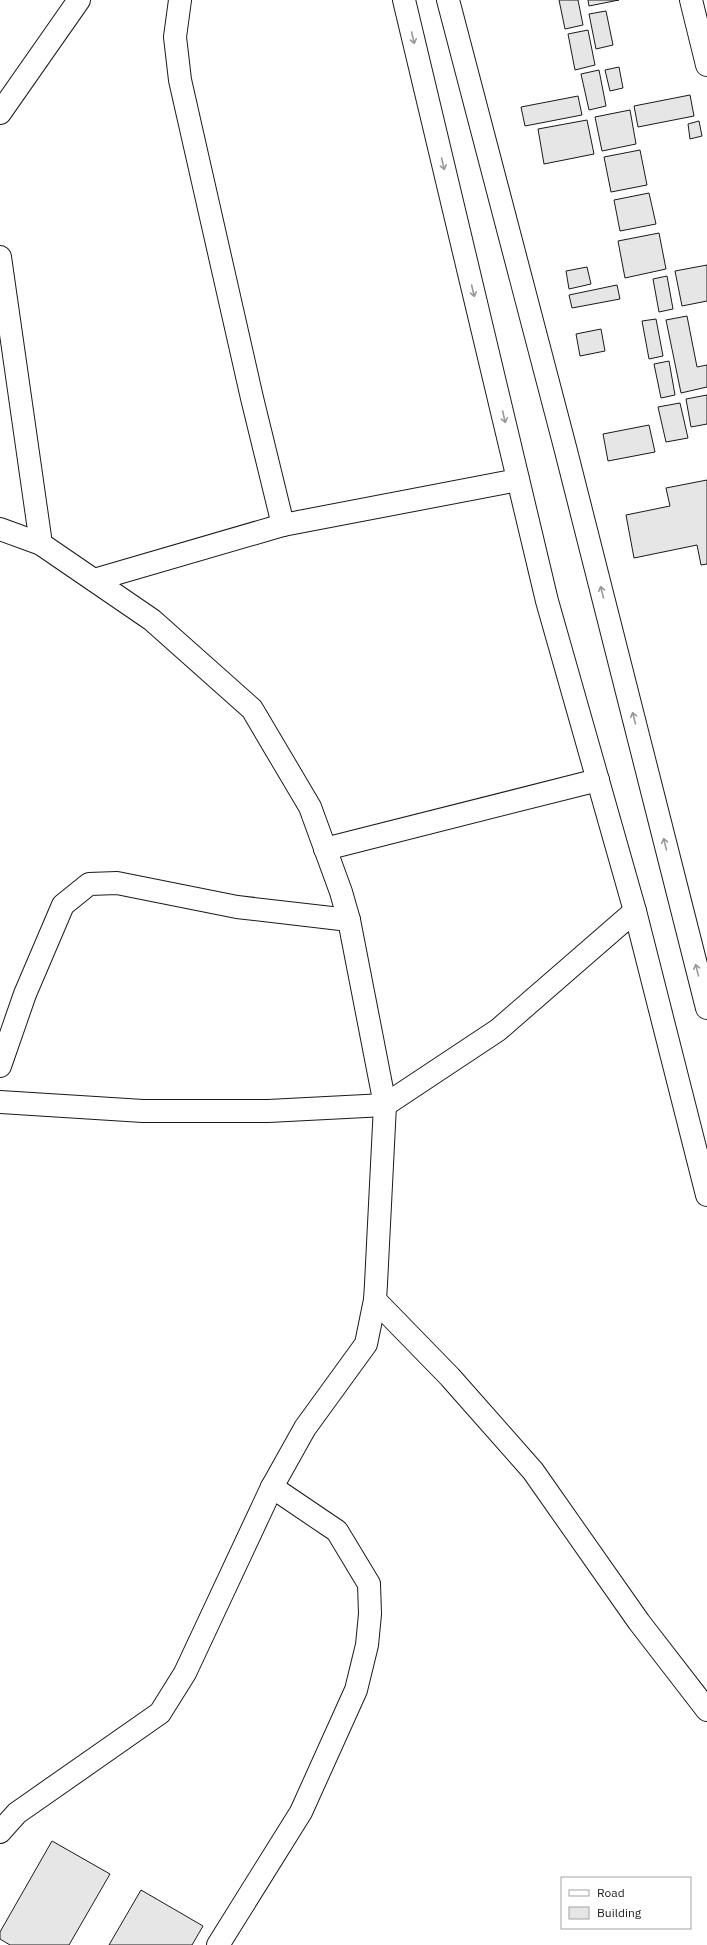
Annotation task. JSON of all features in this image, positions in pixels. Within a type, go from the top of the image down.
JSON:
[{"type":"street","points":[[0,113],[79,0]]},
{"type":"street","points":[[180,0],[175,37],[180,80],[252,398],[284,525]]},
{"type":"street","points":[[404,0],[547,601],[635,911],[707,1195]]},
{"type":"street","points":[[448,0],[565,447],[707,1008]]},
{"type":"street","points":[[691,0],[707,65]]},
{"type":"street","points":[[0,257],[6,335],[41,544]]},
{"type":"street","points":[[94,580],[284,525],[518,480]]},
{"type":"street","points":[[0,528],[41,544],[152,620],[252,709],[310,807],[349,920],[384,1104],[375,1300],[366,1344],[305,1428],[272,1487],[185,1673],[160,1712],[17,1813],[0,1832]]},
{"type":"street","points":[[325,849],[598,780]]},
{"type":"street","points":[[0,1066],[25,994],[63,905],[89,884],[117,883],[238,908],[349,920]]},
{"type":"street","points":[[0,1102],[143,1111],[268,1111],[384,1104],[498,1030],[635,911]]},
{"type":"street","points":[[375,1300],[450,1377],[533,1471],[639,1622],[707,1710]]},
{"type":"street","points":[[218,1945],[301,1812],[356,1690],[367,1645],[370,1614],[368,1584],[337,1531],[272,1487]]},
{"type":"building","points":[[559,0],[578,0],[583,25],[565,29]]},
{"type":"building","points":[[588,0],[619,0],[589,6]]},
{"type":"building","points":[[606,11],[613,45],[596,49],[589,14]]},
{"type":"building","points":[[588,30],[595,65],[575,70],[568,34]]},
{"type":"building","points":[[619,67],[623,88],[610,91],[605,70]]},
{"type":"building","points":[[599,70],[606,106],[589,110],[581,74]]},
{"type":"building","points":[[690,95],[694,116],[638,127],[634,106]]},
{"type":"building","points":[[578,96],[582,115],[525,126],[521,107]]},
{"type":"building","points":[[630,110],[636,144],[602,151],[595,117]]},
{"type":"building","points":[[587,120],[594,154],[544,164],[538,129]]},
{"type":"building","points":[[699,121],[702,136],[690,139],[688,124]]},
{"type":"building","points":[[640,150],[647,185],[611,192],[604,157]]},
{"type":"building","points":[[649,193],[656,224],[620,231],[614,200]]},
{"type":"building","points":[[659,233],[666,269],[625,278],[618,241]]},
{"type":"building","points":[[707,265],[707,301],[682,306],[675,271]]},
{"type":"building","points":[[587,267],[591,284],[569,289],[566,271]]},
{"type":"building","points":[[667,276],[673,309],[659,312],[653,279]]},
{"type":"building","points":[[617,285],[620,299],[572,308],[569,295]]},
{"type":"building","points":[[687,316],[697,367],[707,365],[707,387],[681,393],[666,320]]},
{"type":"building","points":[[656,319],[663,356],[649,359],[642,321]]},
{"type":"building","points":[[601,329],[605,351],[580,356],[576,334]]},
{"type":"building","points":[[669,361],[675,395],[661,398],[654,364]]},
{"type":"building","points":[[707,395],[707,424],[691,427],[686,399]]},
{"type":"building","points":[[680,403],[688,438],[666,442],[658,407]]},
{"type":"building","points":[[649,425],[655,452],[608,461],[603,434]]},
{"type":"building","points":[[707,480],[707,564],[701,565],[697,545],[634,558],[626,515],[670,506],[666,488]]},
{"type":"building","points":[[52,1841],[110,1874],[69,1945],[10,1945],[0,1939],[0,1932]]},
{"type":"building","points":[[141,1890],[203,1926],[192,1945],[109,1945]]}]
